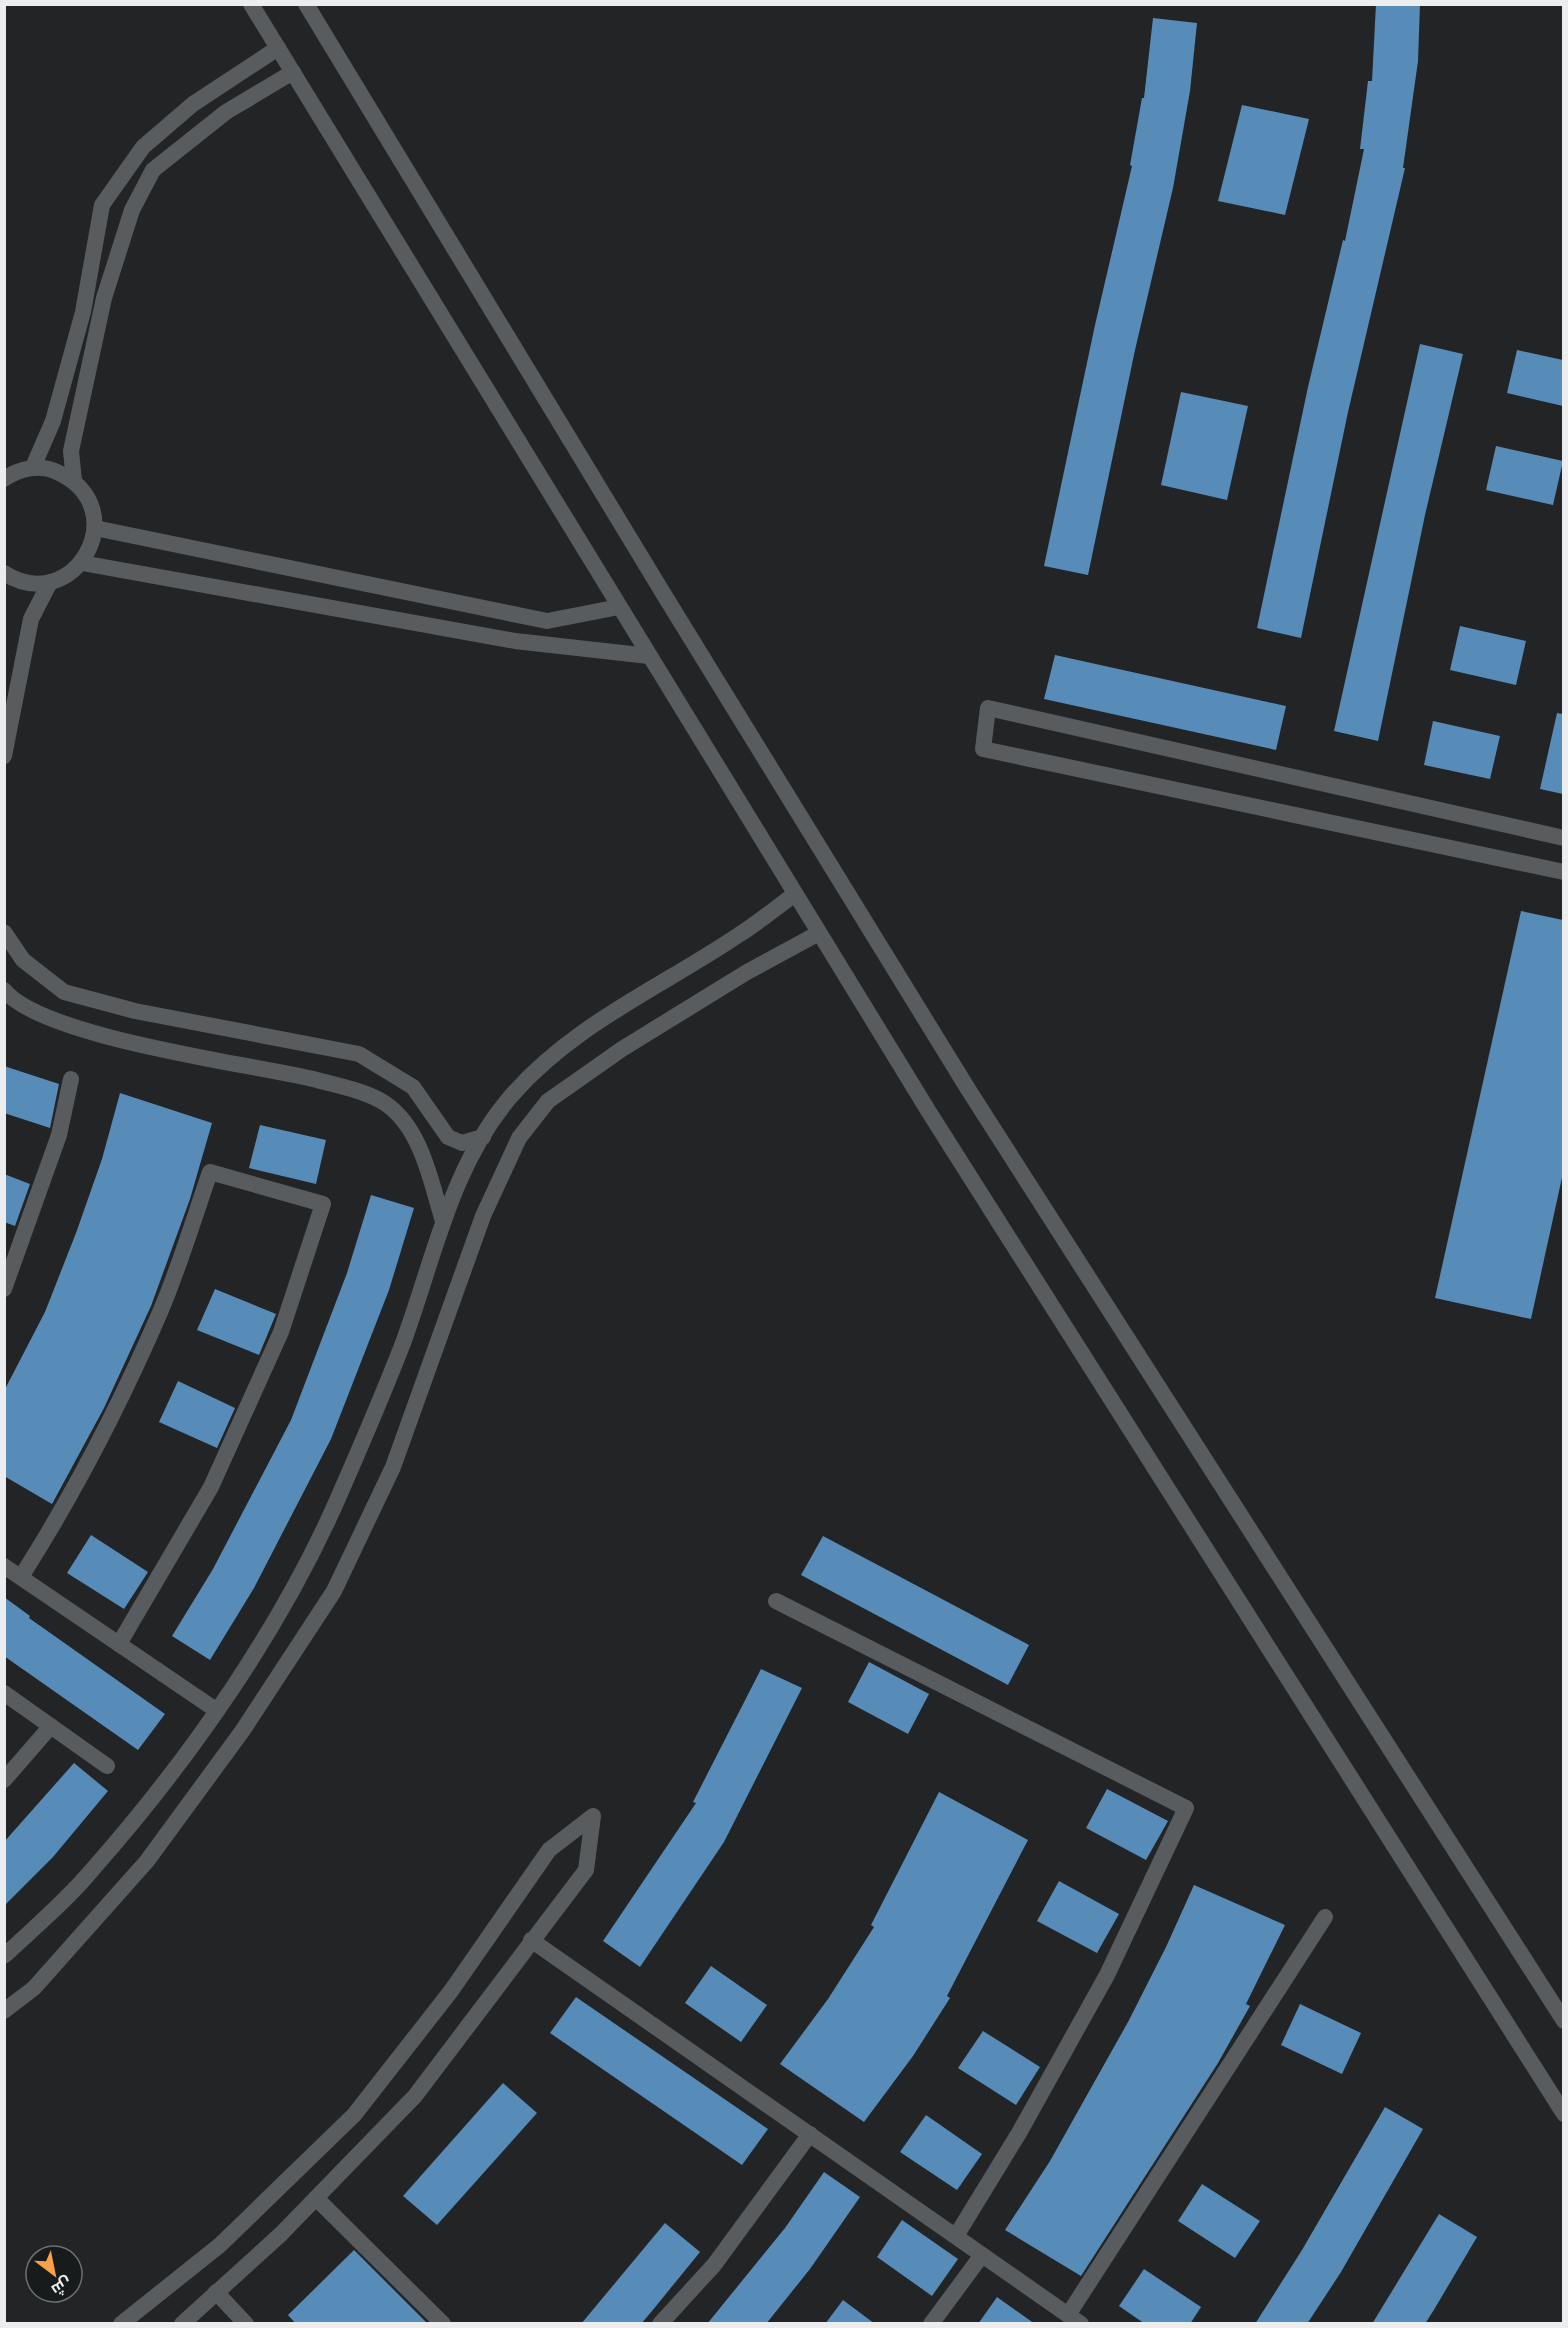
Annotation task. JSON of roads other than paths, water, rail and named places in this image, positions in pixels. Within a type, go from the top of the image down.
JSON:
[{"type":"street","points":[[251,4],[929,1112],[1563,2114]]},
{"type":"street","points":[[306,4],[663,593],[968,1089],[1563,2021]]},
{"type":"street","points":[[33,467],[53,421],[83,312],[102,206],[143,147],[194,104],[278,48]]},
{"type":"street","points":[[74,481],[71,452],[104,298],[132,210],[153,170],[218,118],[293,72]]},
{"type":"street","points":[[4,479],[14,472],[33,467],[52,469],[74,481],[84,491],[93,509],[95,528],[91,546],[82,562],[68,575],[50,582],[32,583],[14,579],[4,573]]},
{"type":"street","points":[[95,528],[547,621],[619,607]]},
{"type":"street","points":[[82,562],[515,641],[649,656]]},
{"type":"street","points":[[4,756],[31,619],[50,582]]},
{"type":"street","points":[[1563,838],[988,708],[983,749],[1563,872]]},
{"type":"street","points":[[4,1956],[90,1872],[190,1752],[282,1606],[340,1493],[403,1343],[443,1221],[471,1154],[511,1096],[553,1056],[608,1013],[739,935],[795,894]]},
{"type":"street","points":[[4,932],[23,960],[64,992],[135,1011],[359,1054],[413,1088],[448,1137],[462,1143],[483,1137]]},
{"type":"street","points":[[4,2011],[33,1988],[147,1861],[243,1730],[334,1591],[393,1467],[483,1216],[519,1138],[548,1101],[622,1049],[747,972],[819,933]]},
{"type":"street","points":[[4,990],[11,999],[65,1026],[182,1053],[314,1079],[345,1087],[386,1104],[409,1130],[421,1152],[443,1221]]},
{"type":"street","points":[[4,1289],[59,1136],[70,1079]]},
{"type":"street","points":[[21,1577],[61,1514],[101,1441],[162,1308],[210,1172],[323,1204],[281,1332],[212,1487],[119,1644]]},
{"type":"street","points":[[4,1566],[216,1710]]},
{"type":"street","points":[[776,1601],[1186,1808],[1107,1975],[1019,2133],[956,2236]]},
{"type":"street","points":[[4,1693],[107,1766]]},
{"type":"street","points":[[4,1780],[51,1726]]},
{"type":"street","points":[[121,2324],[220,2245],[354,2115],[451,1991],[549,1850],[592,1816],[586,1870],[415,2096],[281,2234],[182,2324]]},
{"type":"street","points":[[531,1940],[1074,2319],[1325,1917]]},
{"type":"street","points":[[660,2324],[714,2265],[810,2134]]},
{"type":"street","points":[[316,2198],[443,2324]]},
{"type":"street","points":[[931,2324],[982,2255]]},
{"type":"street","points":[[216,2292],[246,2324]]}]
